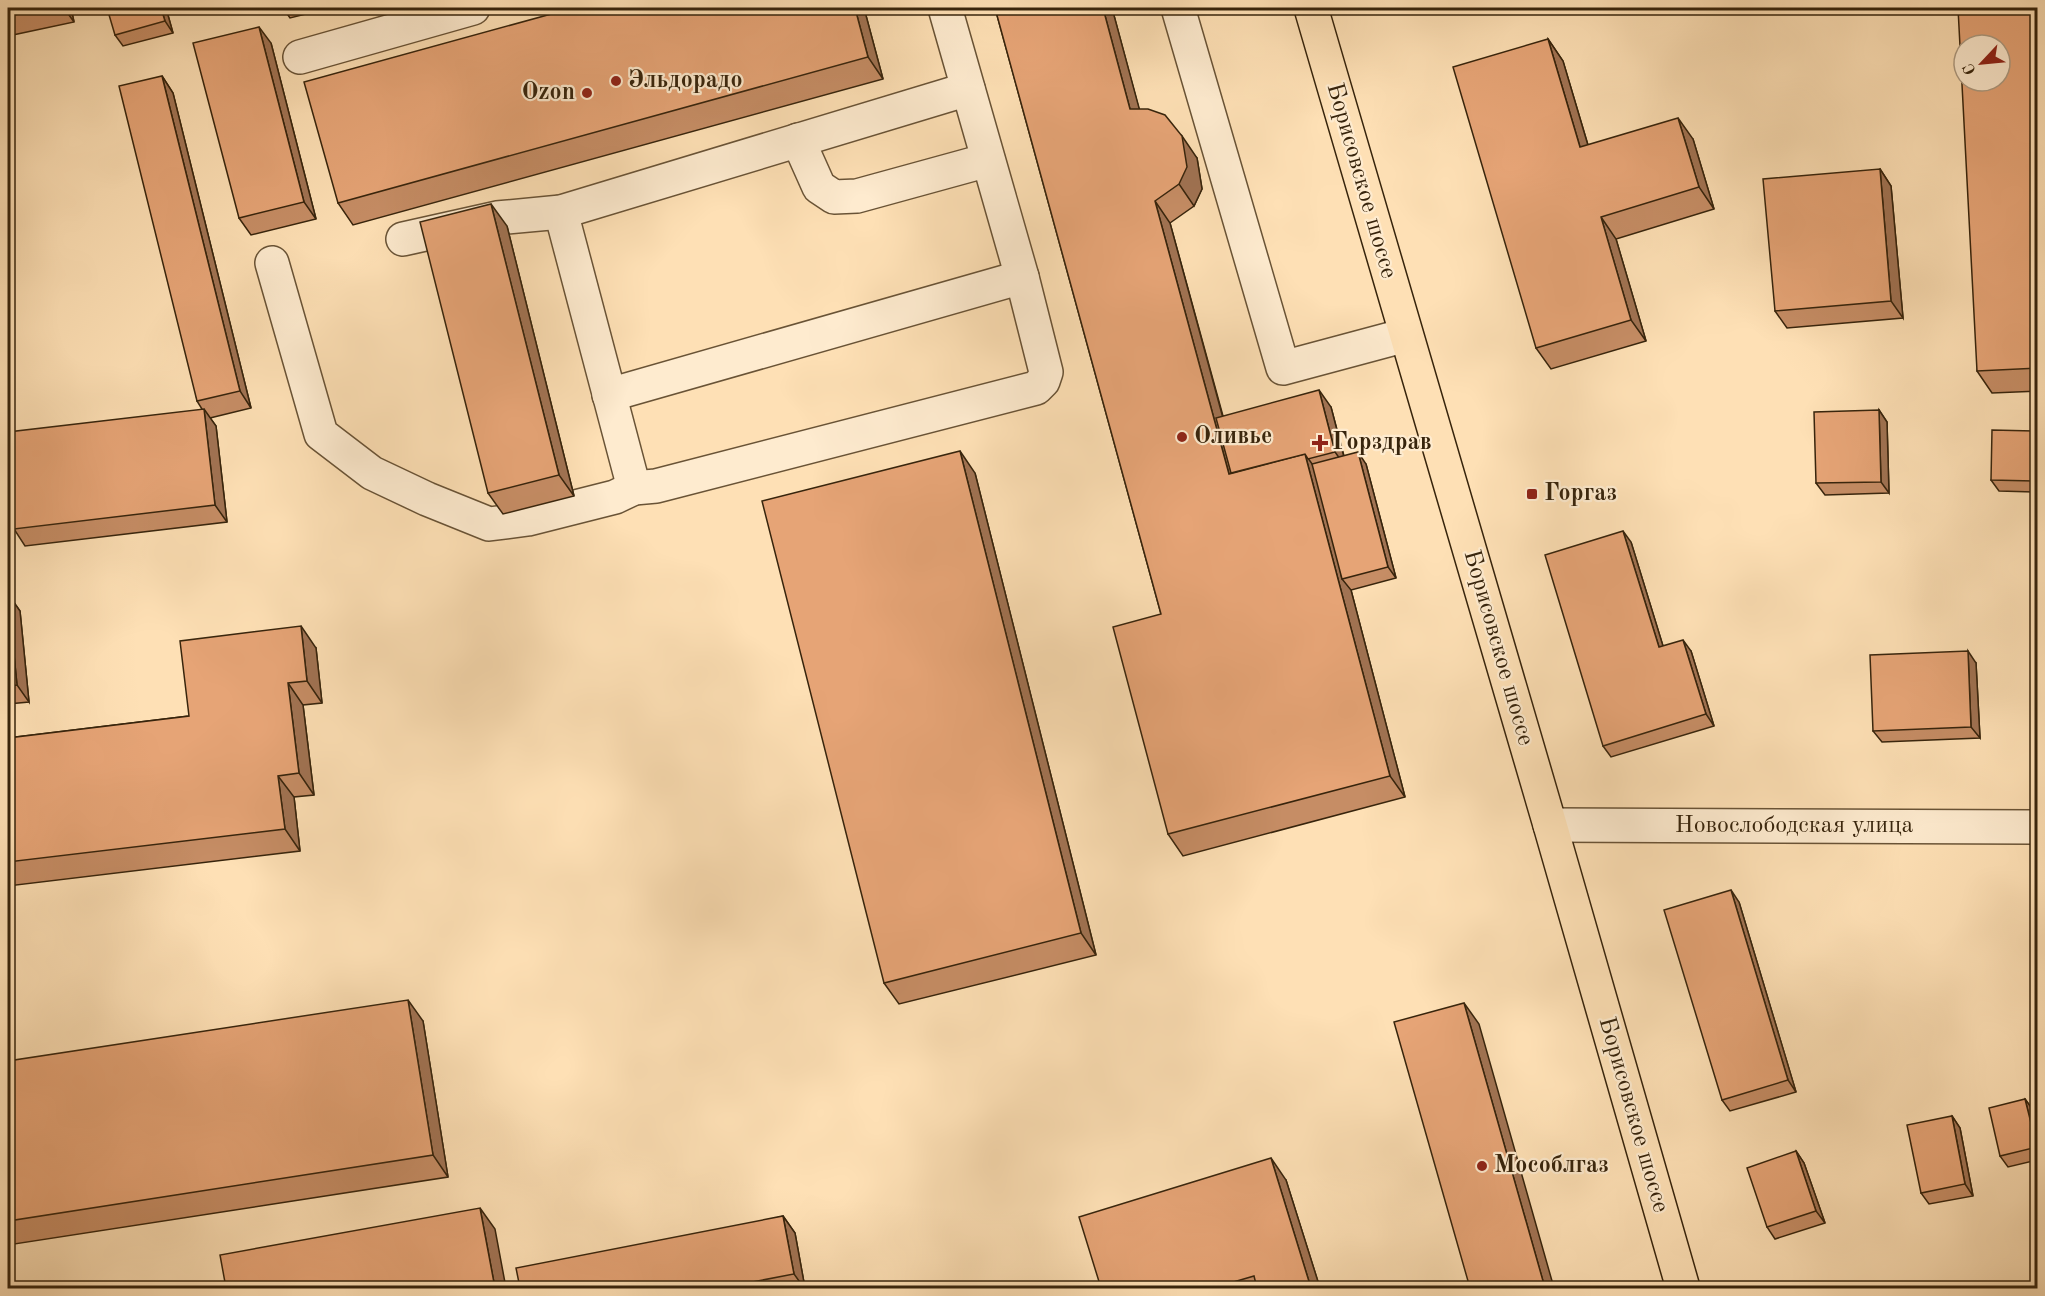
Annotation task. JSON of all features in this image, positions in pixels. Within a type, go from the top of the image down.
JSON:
[{"type":"main road","name":"Борисовское шоссе","points":[[1311,8],[1683,1288]]},
{"type":"street","points":[[300,57],[473,8]]},
{"type":"street","points":[[272,263],[321,434],[372,473],[427,500],[489,524],[528,519],[615,497],[634,488],[656,486],[1036,388],[1043,381],[1046,372],[1022,277],[945,8]]},
{"type":"street","points":[[1178,8],[1283,368],[1406,334]]},
{"type":"street","points":[[403,239],[496,218],[561,212],[968,89]]},
{"type":"street","points":[[798,141],[819,187],[834,197],[858,196],[988,160]]},
{"type":"street","points":[[561,212],[634,488]]},
{"type":"street","points":[[609,395],[1022,277]]},
{"type":"street","name":"Новослободская улица","points":[[1550,825],[2037,827]]},
{"type":"building","points":[[8,8],[50,8],[8,16]]},
{"type":"building","points":[[107,8],[161,8],[165,21],[115,35]]},
{"type":"building","points":[[573,8],[855,8],[868,57],[338,203],[304,82]]},
{"type":"building","points":[[995,8],[1103,8],[1130,109],[1148,109],[1165,115],[1182,136],[1187,167],[1179,184],[1155,201],[1229,474],[1305,454],[1390,776],[1168,834],[1113,627],[1161,614]]},
{"type":"building","points":[[1958,8],[2037,8],[2037,368],[1977,371],[1962,93],[2012,93],[2012,33],[1959,33]]},
{"type":"building","points":[[259,27],[304,202],[239,218],[193,43]]},
{"type":"building","points":[[1548,39],[1580,147],[1678,118],[1699,187],[1601,217],[1631,320],[1536,348],[1453,67]]},
{"type":"building","points":[[162,76],[240,391],[197,401],[119,86]]},
{"type":"building","points":[[1880,169],[1891,301],[1775,311],[1763,179]]},
{"type":"building","points":[[491,204],[559,475],[488,493],[420,222]]},
{"type":"building","points":[[1319,390],[1335,452],[1308,459],[1305,454],[1231,473],[1216,418]]},
{"type":"building","points":[[204,409],[215,505],[14,529],[8,481],[8,432]]},
{"type":"building","points":[[1879,410],[1881,482],[1816,483],[1814,412]]},
{"type":"building","points":[[1992,430],[2037,431],[2037,481],[1991,480]]},
{"type":"building","points":[[960,451],[1081,933],[884,983],[762,501]]},
{"type":"building","points":[[1358,452],[1388,567],[1342,579],[1312,464]]},
{"type":"building","points":[[1623,531],[1659,647],[1683,640],[1706,714],[1603,746],[1545,555]]},
{"type":"building","points":[[8,594],[17,685],[8,686]]},
{"type":"building","points":[[301,626],[307,681],[288,683],[299,773],[278,776],[285,829],[8,862],[8,738],[189,716],[180,641]]},
{"type":"building","points":[[2035,646],[2037,646],[2037,733],[2035,733]]},
{"type":"building","points":[[1968,651],[1971,727],[1873,731],[1870,655]]},
{"type":"building","points":[[1731,890],[1788,1080],[1722,1100],[1664,910]]},
{"type":"building","points":[[408,1000],[433,1155],[8,1221],[8,1061]]},
{"type":"building","name":"Мособлгаз","points":[[1464,1003],[1545,1288],[1470,1288],[1394,1022]]},
{"type":"building","points":[[2025,1099],[2037,1147],[2000,1156],[1989,1108]]},
{"type":"building","points":[[1952,1116],[1965,1184],[1921,1193],[1907,1125]]},
{"type":"building","points":[[1796,1151],[1816,1211],[1767,1227],[1747,1168]]},
{"type":"building","points":[[1271,1158],[1311,1288],[1257,1288],[1254,1276],[1213,1288],[1101,1288],[1079,1217]]},
{"type":"building","points":[[480,1208],[495,1288],[226,1288],[220,1255]]},
{"type":"building","points":[[783,1216],[794,1274],[721,1288],[520,1288],[516,1268]]},
{"type":"place","name":"Эльдорадо","points":[[616,81]]},
{"type":"place","name":"Ozon","points":[[587,93]]},
{"type":"place","name":"Оливье","points":[[1182,437]]},
{"type":"place","name":"Горздрав","points":[[1320,443]]},
{"type":"place","name":"Горгаз","points":[[1532,494]]},
{"type":"place","name":"Мособлгаз","points":[[1482,1166]]}]
